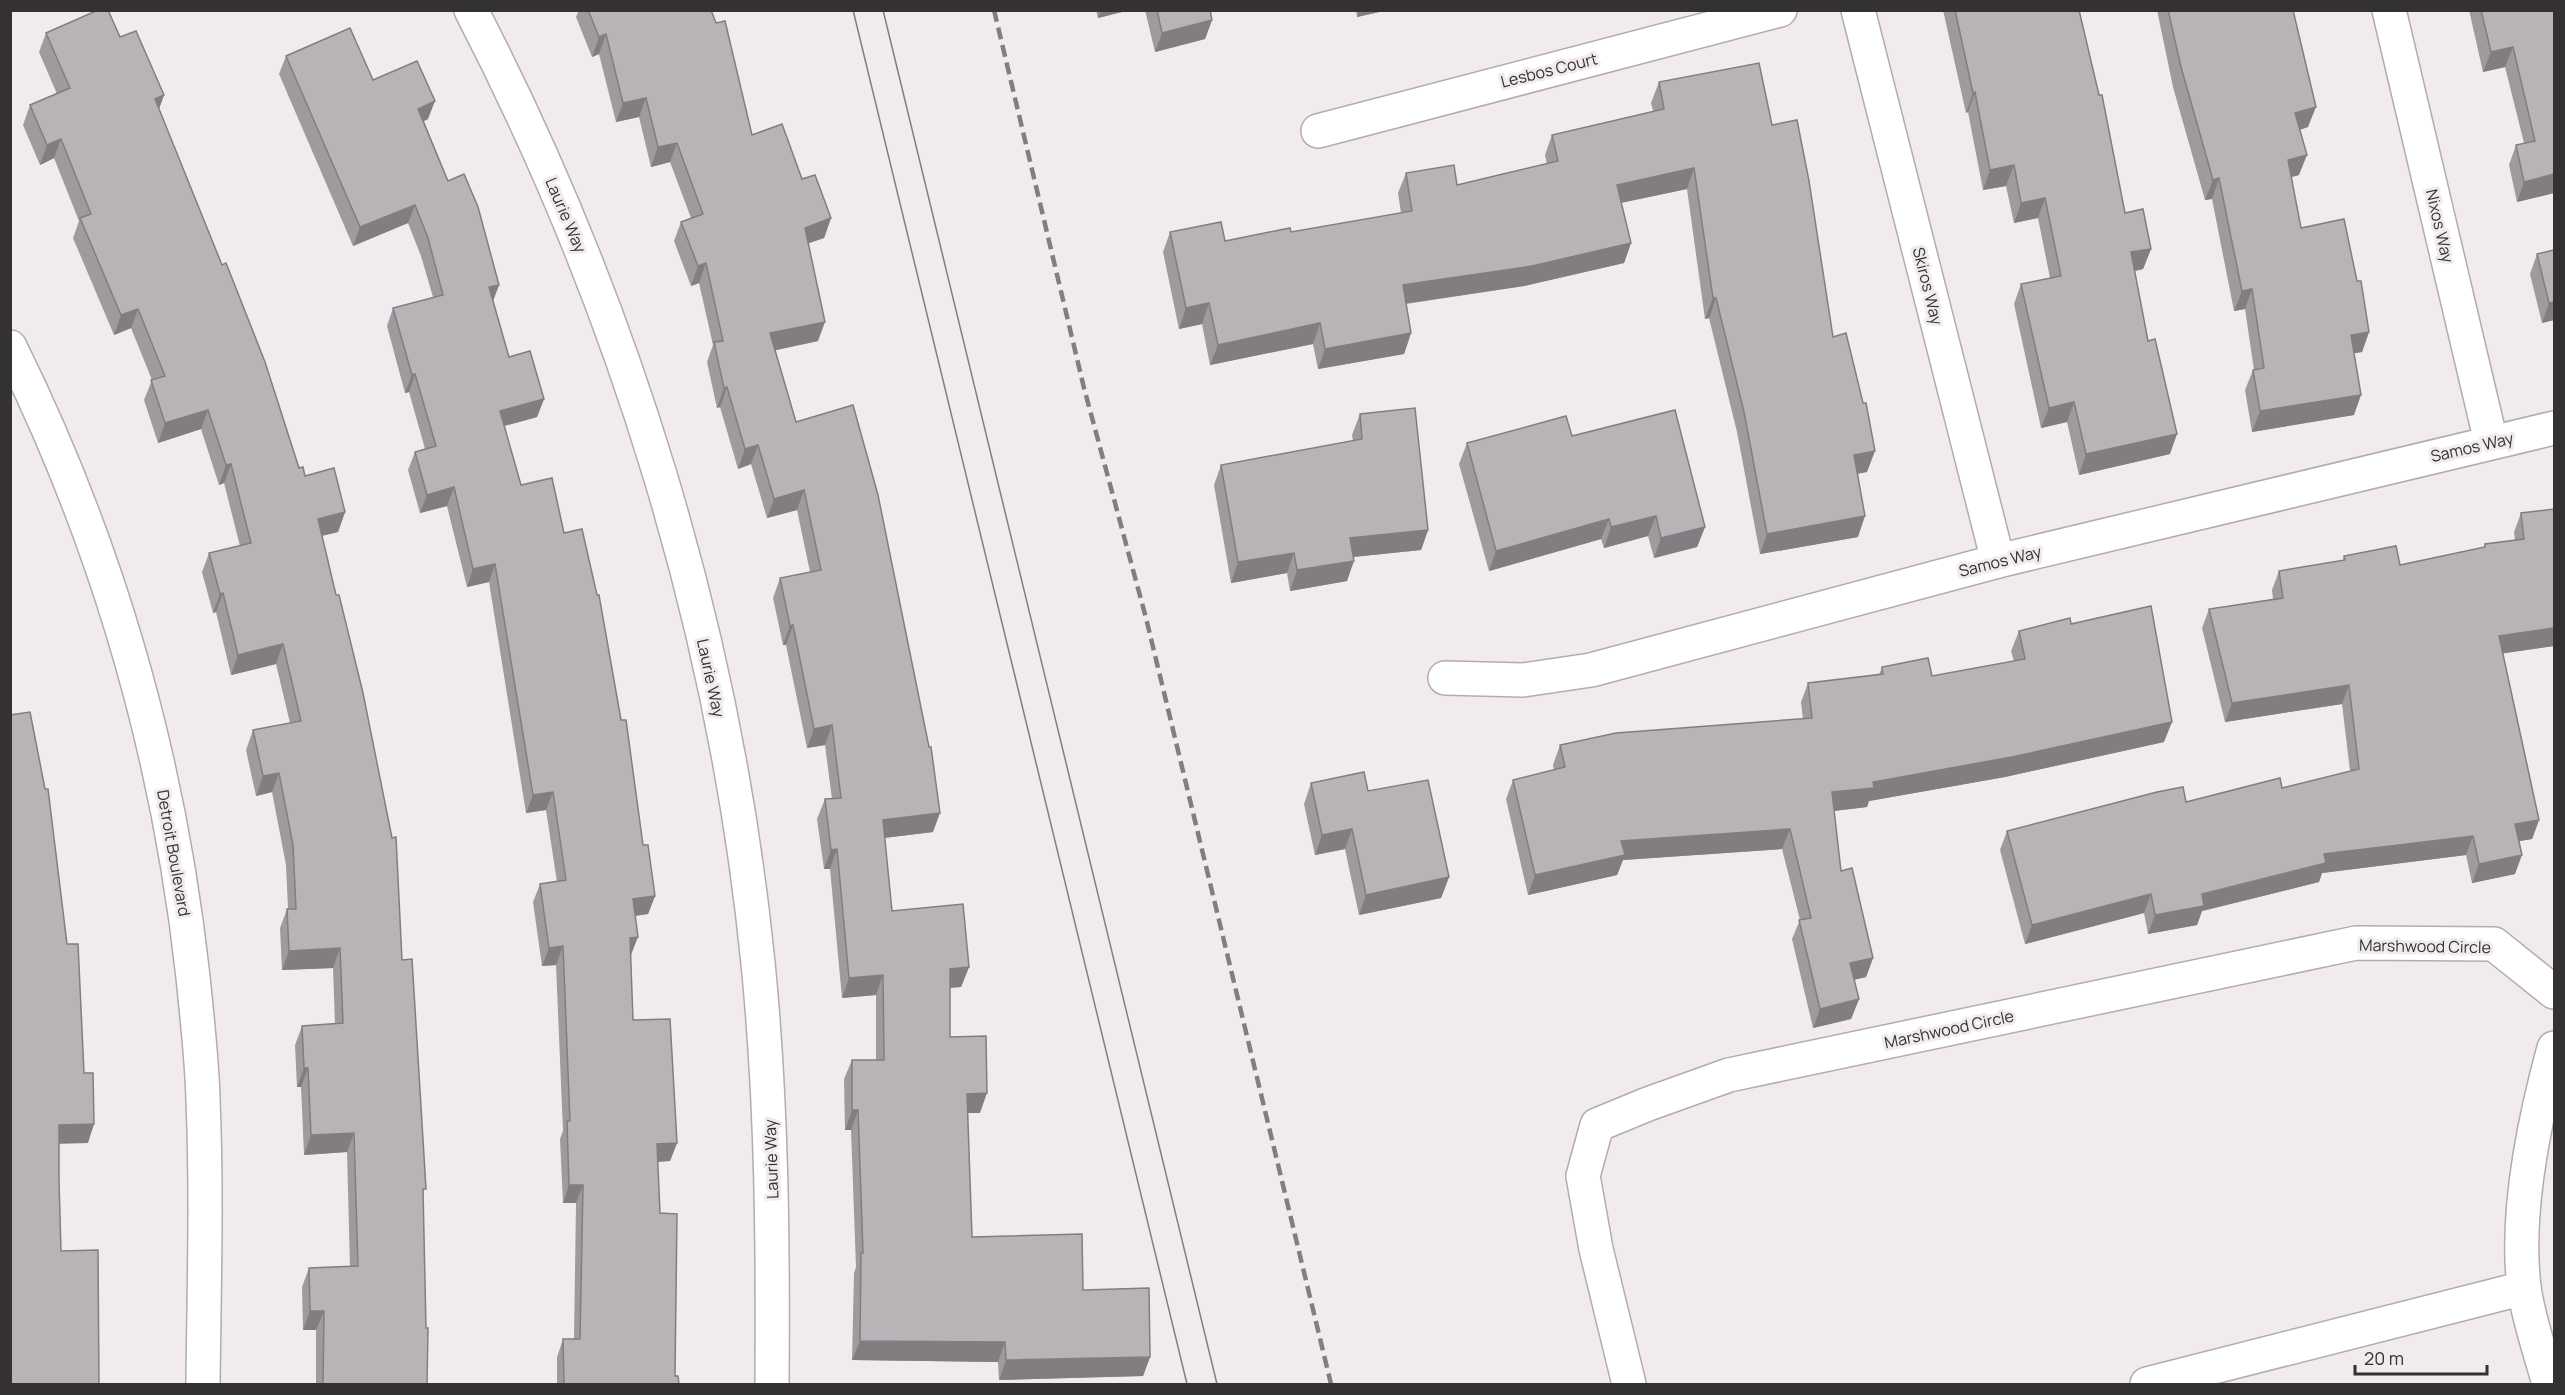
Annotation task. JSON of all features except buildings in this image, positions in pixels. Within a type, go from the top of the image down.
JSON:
[{"type":"street","name":"Laurie Way","points":[[471,10],[499,64],[576,236],[640,412],[680,547],[713,684],[740,823],[758,962],[769,1103],[773,1230],[772,1384]]},
{"type":"street","name":"Lesbos Court","points":[[1317,131],[1780,10]]},
{"type":"street","name":"Skiros Way","points":[[1858,10],[1998,561]]},
{"type":"street","name":"Nixos Way","points":[[2389,10],[2491,442]]},
{"type":"street","name":"Detroit Boulevard","points":[[10,347],[36,398],[86,520],[128,645],[153,740],[182,891],[199,1034],[203,1099],[203,1384]]},
{"type":"street","name":"Samos Way","points":[[1445,678],[1523,680],[1591,670],[1998,561],[2554,428]]},
{"type":"street","name":"Marshwood Circle","points":[[1629,1384],[1596,1249],[1583,1176],[1597,1125],[1729,1075],[2356,943],[2494,944],[2554,992]]},
{"type":"street","points":[[2549,1384],[2524,1288],[2522,1227],[2537,1111],[2554,1048]]},
{"type":"street","points":[[2147,1384],[2524,1288]]},
{"type":"tram line","points":[[853,10],[1187,1384]]},
{"type":"tram line","points":[[883,10],[1217,1384]]},
{"type":"railway","points":[[994,10],[1084,388],[1146,618],[1331,1384]]}]
